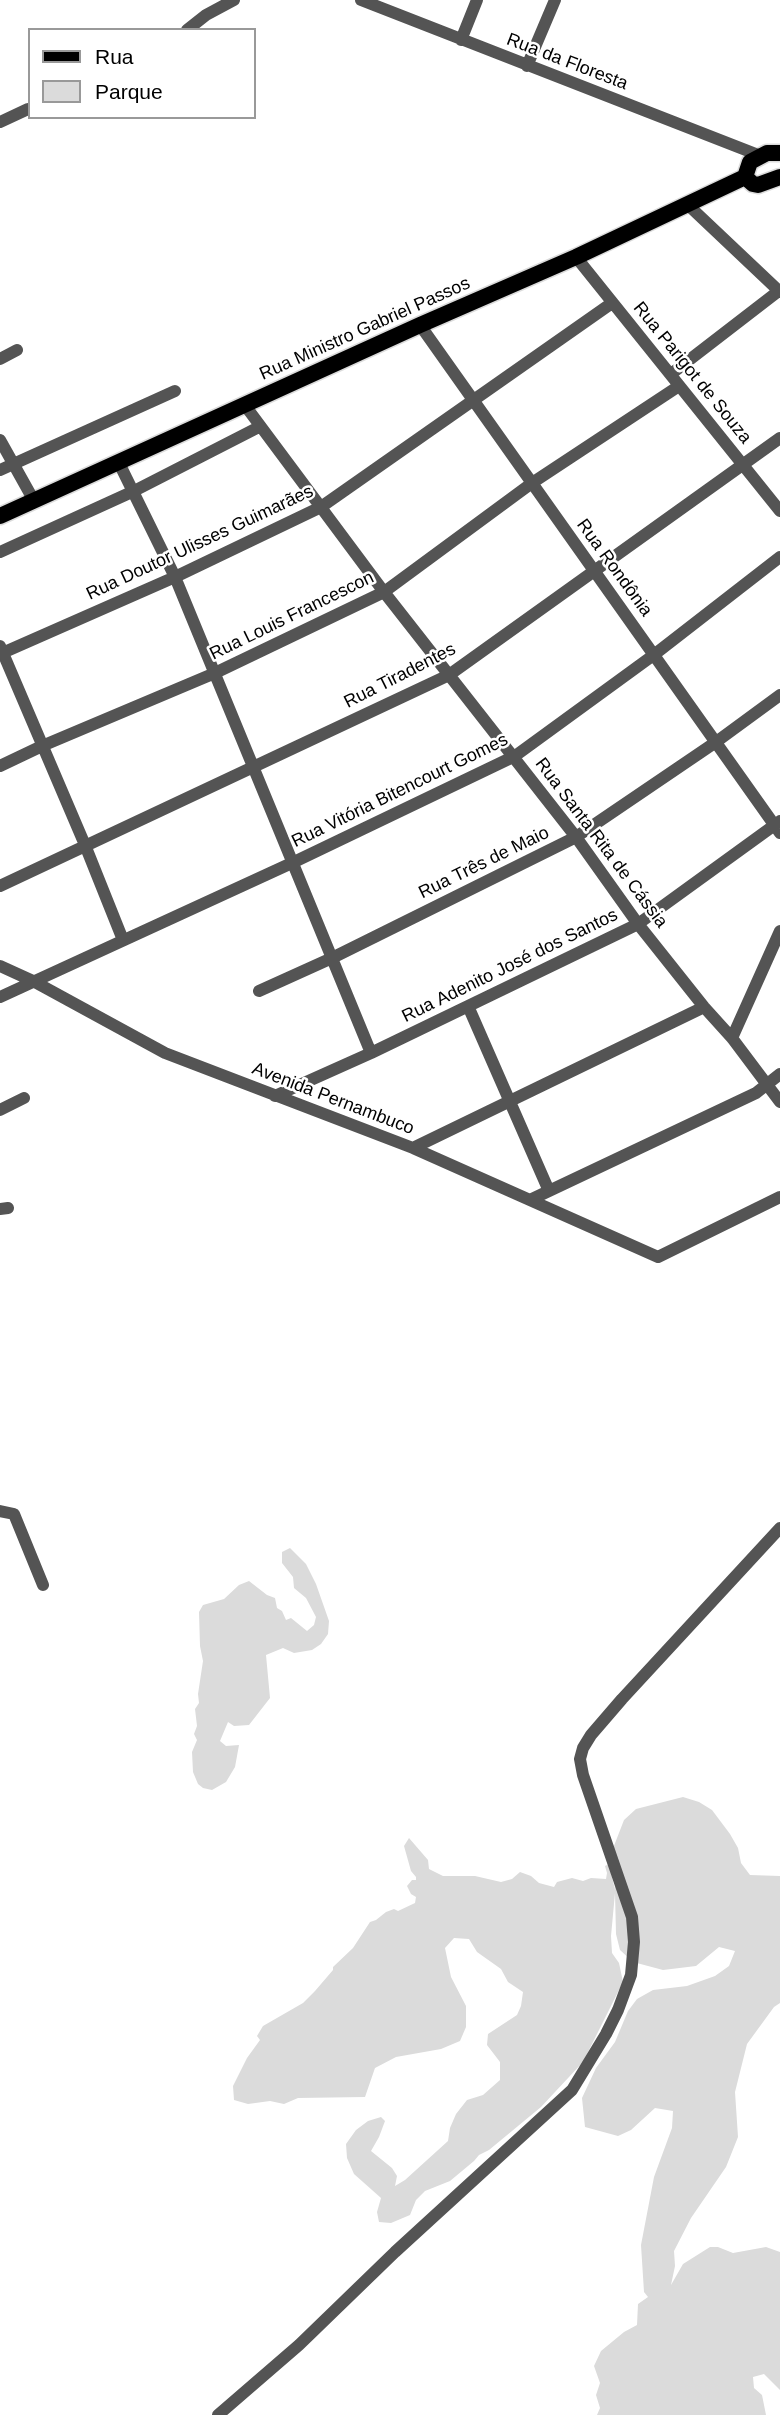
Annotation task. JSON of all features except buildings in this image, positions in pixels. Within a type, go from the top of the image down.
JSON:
[{"type":"main road","points":[[761,156],[780,153]]},
{"type":"main road","name":"Rua Ministro Gabriel Passos","points":[[0,516],[576,257],[746,177],[750,162],[761,156]]},
{"type":"main road","points":[[746,177],[758,185],[776,182]]},
{"type":"street","points":[[190,28],[206,15],[234,0]]},
{"type":"street","name":"Rua da Floresta","points":[[361,0],[384,4],[461,40],[761,156]]},
{"type":"street","points":[[461,40],[477,0]]},
{"type":"street","points":[[527,66],[555,0]]},
{"type":"street","points":[[0,122],[28,109]]},
{"type":"street","points":[[671,374],[780,291],[687,204]]},
{"type":"street","name":"Rua Parigot de Souza","points":[[576,257],[780,511]]},
{"type":"street","name":"Rua Doutor Ulisses Guimarães","points":[[1,651],[175,577],[321,507],[612,303]]},
{"type":"street","name":"Rua Rondônia","points":[[420,325],[778,826]]},
{"type":"street","points":[[0,359],[17,350]]},
{"type":"street","name":"Rua Louis Francescon","points":[[0,766],[215,673],[384,592],[532,483],[680,386]]},
{"type":"street","points":[[0,470],[174,391]]},
{"type":"street","name":"Rua Santa Rita de Cássia","points":[[244,404],[384,592],[515,756],[638,924],[732,1038],[780,1102]]},
{"type":"street","points":[[0,552],[134,491],[259,427]]},
{"type":"street","name":"Rua Tiradentes","points":[[0,886],[449,675],[780,438]]},
{"type":"street","points":[[0,440],[33,499]]},
{"type":"street","points":[[118,461],[175,577],[371,1053]]},
{"type":"street","name":"Rua Vitória Bitencourt Gomes","points":[[0,997],[515,756],[780,557]]},
{"type":"street","points":[[1,651],[123,940]]},
{"type":"street","name":"Rua Três de Maio","points":[[259,991],[332,958],[576,837],[780,695]]},
{"type":"street","name":"Rua Adenito José dos Santos","points":[[275,1096],[371,1053],[638,924],[778,826]]},
{"type":"street","points":[[732,1038],[780,931]]},
{"type":"street","name":"Avenida Pernambuco","points":[[0,966],[166,1053],[413,1148],[658,1257],[780,1198]]},
{"type":"street","points":[[468,1006],[549,1191]]},
{"type":"street","points":[[413,1148],[704,1007]]},
{"type":"street","points":[[532,1199],[756,1093],[780,1074]]},
{"type":"street","points":[[0,1110],[24,1098]]},
{"type":"street","points":[[0,1511],[14,1514],[43,1585]]},
{"type":"street","points":[[218,2415],[299,2344],[572,2090],[618,2010],[631,1975],[634,1942],[632,1917],[583,1775],[580,1759],[583,1748],[622,1699],[780,1528]]},
{"type":"green space","points":[[290,1548],[306,1564],[316,1584],[329,1621],[328,1634],[321,1644],[312,1650],[294,1653],[283,1648],[266,1655],[270,1698],[249,1725],[234,1726],[228,1722],[220,1741],[226,1746],[239,1745],[235,1767],[226,1782],[212,1790],[203,1788],[198,1784],[193,1772],[192,1752],[197,1740],[194,1734],[197,1726],[195,1709],[199,1703],[203,1661],[199,1612],[203,1605],[224,1599],[239,1585],[249,1581],[275,1598],[277,1608],[282,1611],[286,1620],[291,1618],[307,1631],[314,1625],[316,1617],[306,1598],[294,1588],[293,1577],[282,1563],[282,1552]]},
{"type":"green space","points":[[683,1797],[712,1810],[730,1834],[738,1848],[741,1863],[750,1875],[780,1876],[780,2003],[774,2007],[747,2044],[735,2092],[738,2137],[726,2167],[691,2218],[674,2251],[675,2266],[671,2285],[683,2264],[710,2247],[733,2253],[766,2247],[780,2252],[780,2390],[764,2374],[753,2377],[754,2388],[762,2395],[766,2415],[597,2415],[600,2408],[596,2395],[600,2383],[594,2366],[601,2351],[637,2325],[638,2304],[648,2297],[644,2292],[641,2245],[654,2177],[672,2128],[673,2111],[655,2108],[631,2130],[618,2136],[585,2127],[582,2098],[596,2068],[615,2042],[628,2011],[637,1999],[653,1990],[687,1986],[715,1976],[729,1966],[735,1951],[719,1947],[696,1966],[663,1970],[633,1962],[620,1950],[616,1934],[615,1893],[612,1953],[619,1963],[623,1982],[583,2062],[541,2107],[450,2181],[425,2191],[416,2200],[410,2215],[391,2223],[379,2222],[377,2212],[381,2198],[354,2174],[347,2158],[346,2144],[356,2130],[368,2121],[381,2117],[385,2121],[371,2151],[392,2168],[397,2176],[395,2186],[405,2180],[448,2141],[456,2114],[467,2100],[483,2095],[500,2080],[500,2062],[487,2045],[488,2034],[517,2015],[521,2006],[523,1992],[508,1982],[501,1969],[477,1952],[469,1939],[454,1938],[445,1948],[451,1977],[466,2006],[466,2027],[460,2041],[441,2049],[396,2057],[375,2068],[365,2097],[298,2098],[284,2104],[270,2101],[248,2104],[234,2100],[233,2086],[260,2040],[257,2036],[263,2026],[303,2003],[353,1948],[370,1922],[386,1912],[394,1909],[398,1911],[415,1903],[416,1897],[407,1886],[412,1880],[416,1880],[404,1846],[409,1838],[428,1860],[429,1869],[443,1876],[475,1876],[501,1882],[512,1879],[520,1872],[539,1883],[554,1887],[557,1882],[572,1878],[583,1881],[591,1878],[606,1879],[605,1866],[609,1864],[615,1890],[612,1851],[624,1820],[636,1809]]}]
